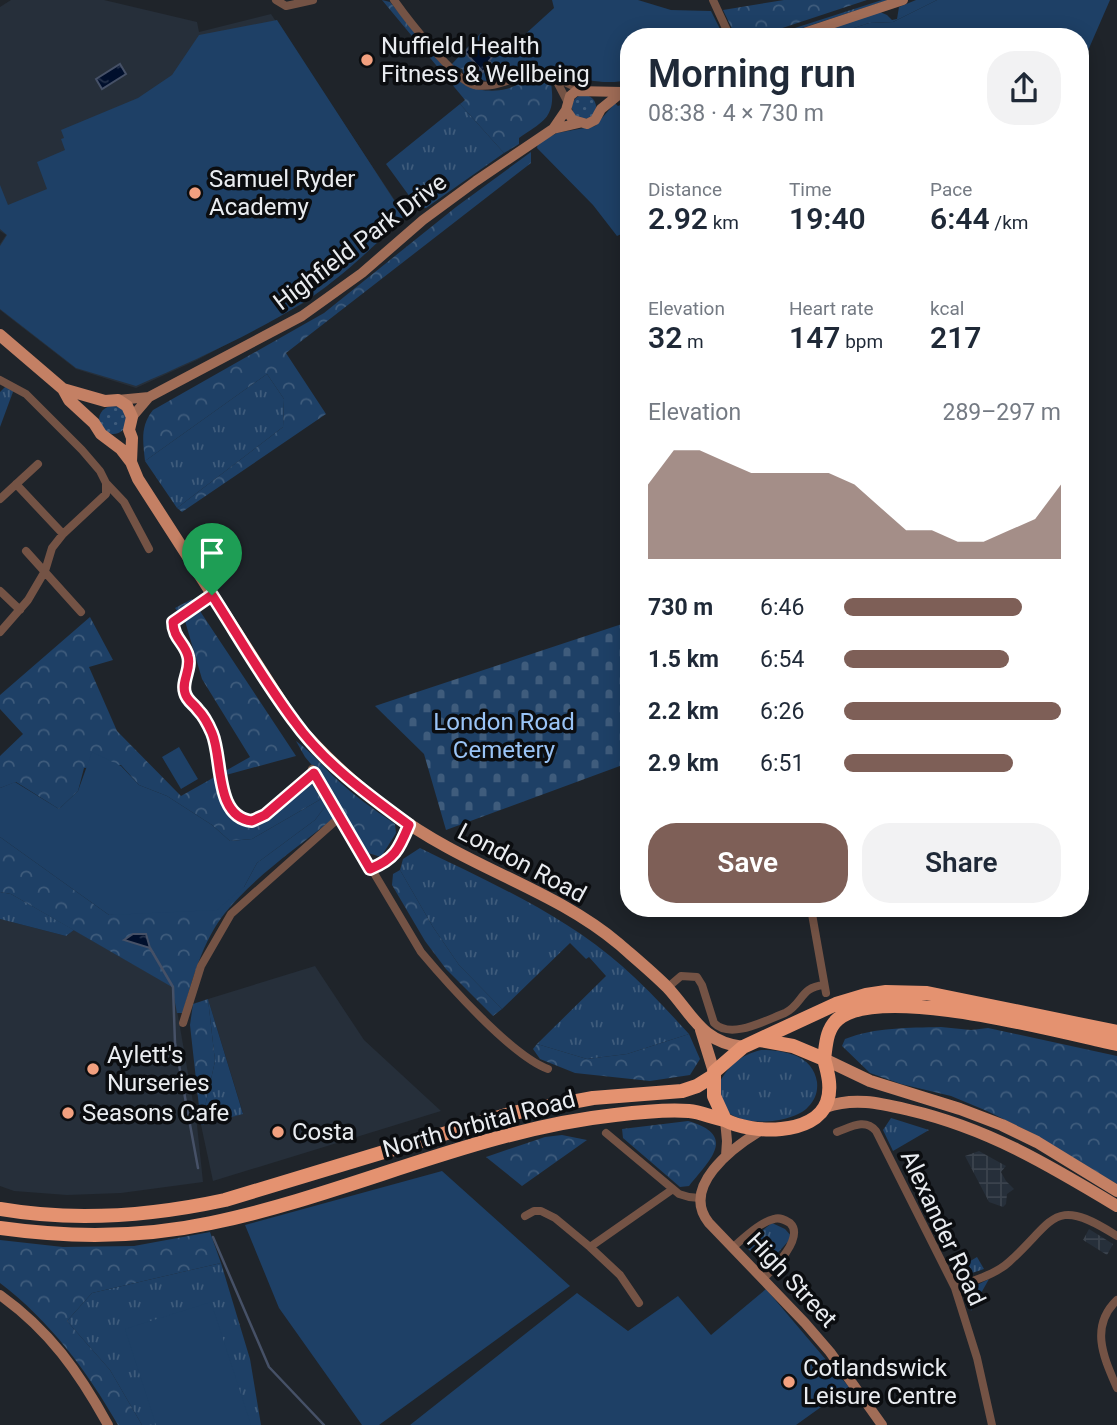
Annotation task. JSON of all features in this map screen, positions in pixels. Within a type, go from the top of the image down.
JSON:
[{"type":"highway","points":[[1117,1032],[927,993],[886,992],[866,995],[836,1004],[743,1047],[714,1074],[715,1102],[725,1120],[739,1126],[760,1130],[784,1129],[804,1123],[825,1107],[829,1095],[824,1059],[830,1030],[839,1018],[859,1010],[904,1005],[950,1009],[1117,1044]]},
{"type":"highway","points":[[760,1040],[793,1046],[824,1059]]},
{"type":"highway","name":"North Orbital Road","points":[[0,1209],[74,1217],[182,1209],[225,1199],[513,1113],[593,1098],[682,1091],[697,1086],[714,1074]]},
{"type":"highway","name":"North Orbital Road","points":[[0,1228],[97,1236],[180,1229],[265,1209],[494,1139],[560,1122],[622,1114],[682,1111],[693,1111],[725,1120]]},
{"type":"main road","name":"London Road","points":[[0,335],[63,389],[69,400],[131,462],[138,479],[295,723],[327,759],[409,825],[568,908],[613,939],[667,988],[701,1030],[726,1045],[743,1047]]},
{"type":"main road","name":"London Road","points":[[63,389],[111,401]]},
{"type":"main road","points":[[94,423],[97,408],[111,401],[127,406],[131,423],[119,437],[107,438]]},
{"type":"main road","name":"London Road","points":[[131,423],[131,462]]},
{"type":"main road","name":"London Road","points":[[701,1030],[714,1074]]},
{"type":"main road","points":[[824,1059],[870,1081],[1002,1125],[1037,1142],[1117,1191]]},
{"type":"main road","points":[[825,1107],[847,1101],[868,1101],[968,1126],[1015,1147],[1117,1206]]},
{"type":"street","points":[[276,0],[286,6],[313,0]]},
{"type":"street","points":[[394,0],[456,75],[470,85],[502,85],[535,74],[548,75],[581,90]]},
{"type":"street","points":[[713,0],[726,28]]},
{"type":"street","points":[[819,28],[902,0]]},
{"type":"street","points":[[556,80],[568,116],[579,123]]},
{"type":"street","name":"Highfield Park Drive","points":[[553,129],[576,91],[620,91]]},
{"type":"street","points":[[596,93],[601,101],[601,109]]},
{"type":"street","name":"Highfield Park Drive","points":[[111,401],[149,397],[286,326],[320,305],[423,220],[515,154],[553,129],[579,123],[587,124],[620,95]]},
{"type":"street","points":[[0,380],[26,394],[100,471],[106,483],[124,502],[149,549]]},
{"type":"street","name":"Highfield Park Drive","points":[[131,423],[149,397]]},
{"type":"street","points":[[0,499],[38,464]]},
{"type":"street","points":[[0,632],[20,610],[46,571],[52,548],[63,534],[106,494],[106,483]]},
{"type":"street","points":[[16,484],[63,534]]},
{"type":"street","points":[[26,551],[81,612]]},
{"type":"street","points":[[0,591],[20,610]]},
{"type":"street","points":[[212,595],[173,622],[173,630],[188,654],[189,671],[184,688],[185,695],[198,709],[213,735],[227,801],[237,815],[252,821],[265,815],[313,771],[415,944],[438,972],[517,1049],[534,1064],[548,1069]]},
{"type":"street","points":[[183,1023],[201,966],[231,914],[341,816]]},
{"type":"street","points":[[370,869],[393,857],[409,825]]},
{"type":"street","points":[[667,988],[681,976],[697,977],[714,1023],[729,1031],[785,1013],[791,1010],[810,987],[825,989],[813,917]]},
{"type":"street","points":[[725,1120],[726,1156]]},
{"type":"street","name":"Alexander Road","points":[[837,1132],[862,1124],[869,1125],[876,1131],[955,1288],[992,1425]]},
{"type":"street","points":[[606,1133],[673,1189],[685,1196],[700,1198],[705,1182],[726,1156],[760,1130]]},
{"type":"street","points":[[590,1247],[673,1189]]},
{"type":"street","name":"High Street","points":[[700,1198],[703,1215],[830,1352],[881,1425]]},
{"type":"street","points":[[525,1216],[538,1210],[547,1214],[590,1247],[620,1275],[639,1303]]},
{"type":"street","points":[[955,1288],[1002,1268],[1047,1222],[1059,1216],[1073,1214],[1083,1217],[1117,1236]]},
{"type":"street","points":[[733,1247],[772,1219],[782,1219],[791,1225],[794,1233],[792,1243],[764,1278]]},
{"type":"street","points":[[0,1295],[52,1340],[108,1425]]},
{"type":"street","points":[[1117,1300],[1106,1315],[1100,1340],[1104,1360],[1117,1388]]},
{"type":"shaded area","name":"Samuel Ryder Academy","points":[[11,0],[104,0],[197,22],[199,32],[271,14],[404,214],[402,219],[326,287],[304,303],[197,360],[136,388],[76,369],[0,310],[0,244],[6,235],[0,231],[0,7]]},
{"type":"shaded area","name":"Aylett's Nurseries","points":[[0,919],[66,936],[74,930],[173,987],[197,1125],[203,1182],[121,1193],[67,1195],[14,1191],[0,1186]]},
{"type":"shaded area","points":[[315,966],[364,1040],[441,1111],[213,1181],[201,1125],[243,1113],[208,999]]},
{"type":"shaded area","points":[[979,1151],[1006,1166],[1001,1172],[1014,1189],[1007,1194],[1003,1207],[989,1202],[965,1156]]},
{"type":"shaded area","points":[[1089,1229],[1113,1244],[1107,1255],[1083,1240]]},
{"type":"green space","points":[[382,0],[390,2],[438,61],[468,86],[492,91],[506,89],[532,79],[551,83],[552,103],[547,116],[519,138],[519,144],[504,153],[460,104],[465,100]]},
{"type":"green space","points":[[552,0],[638,0],[671,10],[711,11],[720,28],[620,28],[620,81],[567,76],[565,80],[542,68],[518,73],[501,56],[554,8]]},
{"type":"green space","points":[[784,0],[867,0],[782,28],[732,28],[723,10]]},
{"type":"green space","points":[[882,0],[888,0],[802,28],[795,28]]},
{"type":"green space","points":[[916,0],[937,0],[893,22],[869,23],[854,28],[831,28],[880,12],[892,20],[897,19],[899,7]]},
{"type":"green space","points":[[937,0],[1110,0],[1089,48],[1089,28],[854,28],[869,23],[893,22]]},
{"type":"green space","name":"Samuel Ryder Academy","points":[[277,20],[403,214],[402,219],[343,273],[304,302],[179,367],[136,386],[76,368],[0,309],[0,246],[7,235],[0,229],[0,185],[8,205],[47,189],[37,162],[65,150],[61,130],[138,98],[172,75],[199,35]]},
{"type":"green space","points":[[481,33],[508,63],[620,79],[620,81],[606,82],[567,76],[565,80],[542,68],[518,73],[493,83],[464,75],[462,69],[451,65]]},
{"type":"green space","points":[[584,95],[592,99],[596,107],[592,115],[584,119],[576,115],[572,107],[576,99]]},
{"type":"green space","points":[[615,103],[620,105],[620,235],[617,236],[593,205],[537,148],[538,143],[557,133],[595,126]]},
{"type":"green space","points":[[460,104],[504,153],[426,208],[418,208],[386,164]]},
{"type":"green space","points":[[531,152],[531,163],[286,353],[326,414],[182,512],[177,508],[283,427],[284,399],[267,374],[145,461],[144,428],[153,410],[324,313],[456,207]]},
{"type":"green space","points":[[267,374],[284,399],[283,427],[177,508],[145,461]]},
{"type":"green space","points":[[8,384],[14,389],[0,427],[0,392]]},
{"type":"green space","points":[[113,406],[123,410],[127,420],[123,430],[113,434],[103,430],[99,420],[103,410]]},
{"type":"green space","points":[[192,599],[296,756],[226,775],[217,782],[225,805],[235,819],[246,824],[257,823],[269,816],[310,781],[321,799],[252,839],[230,841],[212,825],[167,796],[139,785],[121,765],[84,768],[78,791],[59,809],[16,782],[0,788],[0,756],[23,734],[0,709],[0,695],[90,617],[113,660],[89,667],[117,731],[181,796],[250,757],[202,679],[185,621],[175,608]]},
{"type":"green space","name":"London Road Cemetery","points":[[620,625],[620,766],[446,830],[424,754],[375,706]]},
{"type":"green space","points":[[296,741],[348,789],[395,824],[396,833],[381,857],[368,853],[326,782],[305,757]]},
{"type":"green space","points":[[179,747],[198,779],[181,789],[162,757]]},
{"type":"green space","points":[[92,752],[121,766],[139,785],[167,796],[212,825],[230,841],[252,839],[321,799],[327,804],[315,820],[257,863],[244,887],[217,910],[109,915],[0,837],[0,788],[15,782],[59,809],[78,791]]},
{"type":"green space","points":[[327,804],[335,817],[263,874],[237,899],[217,924],[199,961],[183,1013],[177,1013],[172,987],[11,894],[0,892],[0,837],[109,915],[244,887],[257,863],[315,820]]},
{"type":"green space","points":[[420,848],[525,900],[575,930],[631,974],[689,1034],[627,1054],[587,1059],[537,1044],[606,976],[589,957],[586,959],[570,943],[502,1009],[459,965],[400,870],[403,859]]},
{"type":"green space","points":[[400,870],[459,965],[502,1009],[493,1016],[446,969],[425,941],[392,885],[393,874]]},
{"type":"green space","points":[[0,892],[11,894],[74,930],[66,936],[0,919]]},
{"type":"green space","points":[[208,999],[243,1114],[201,1125],[215,1061]]},
{"type":"green space","points":[[208,999],[215,1061],[201,1125],[190,1025],[193,1004]]},
{"type":"green space","points":[[941,1027],[971,1030],[988,1028],[1117,1056],[1117,1184],[1032,1133],[987,1111],[951,1096],[901,1084],[870,1073],[842,1046],[845,1039],[868,1032]]},
{"type":"green space","points":[[689,1034],[700,1059],[690,1075],[650,1081],[575,1073],[540,1059],[533,1049],[537,1044],[587,1059],[627,1054]]},
{"type":"green space","points":[[761,1050],[788,1053],[804,1060],[810,1066],[817,1082],[816,1096],[801,1113],[778,1120],[751,1121],[729,1113],[723,1106],[718,1085],[722,1078],[741,1058]]},
{"type":"green space","points":[[891,1118],[929,1130],[893,1151],[883,1130]]},
{"type":"green space","points":[[688,1121],[712,1133],[716,1141],[711,1158],[689,1186],[680,1187],[623,1138],[622,1129]]},
{"type":"green space","points":[[562,1135],[587,1140],[522,1186],[486,1157],[545,1137]]},
{"type":"green space","points":[[442,1171],[570,1286],[379,1425],[362,1425],[279,1308],[245,1225]]},
{"type":"green space","points":[[772,1223],[785,1229],[792,1237],[766,1266],[744,1245]]},
{"type":"green space","points":[[210,1232],[221,1263],[92,1293],[67,1321],[110,1370],[142,1425],[118,1425],[94,1385],[66,1348],[35,1314],[0,1283],[0,1240],[63,1247],[134,1246]]},
{"type":"green space","points":[[977,1257],[984,1269],[969,1274],[957,1269]]},
{"type":"green space","points":[[221,1263],[250,1359],[261,1425],[142,1425],[110,1370],[67,1321],[92,1293]]},
{"type":"green space","points":[[989,1279],[971,1311],[967,1290]]},
{"type":"green space","points":[[766,1289],[849,1387],[796,1425],[410,1425],[577,1293],[628,1331],[678,1296],[711,1335]]},
{"type":"green space","points":[[211,1302],[251,1425],[156,1425],[125,1329]]},
{"type":"water","points":[[473,44],[492,57],[489,61],[491,63],[483,72],[465,52]]},
{"type":"water","points":[[120,64],[126,74],[102,89],[96,79]]},
{"type":"water","points":[[133,934],[146,934],[150,948],[124,940]]},
{"type":"waterway","points":[[150,948],[173,987],[175,1043],[198,1168]]},
{"type":"waterway","points":[[213,1237],[269,1367],[324,1425]]},
{"type":"place","name":"Nuffield Health Fitness & Wellbeing","points":[[367,60]]},
{"type":"place","name":"Samuel Ryder Academy","points":[[195,193]]},
{"type":"place","name":"Aylett's Nurseries","points":[[93,1069]]},
{"type":"place","name":"Seasons Cafe","points":[[68,1113]]},
{"type":"place","name":"Costa","points":[[278,1132]]},
{"type":"place","name":"Cotlandswick Leisure Centre","points":[[789,1382]]},
{"type":"route","points":[[212,595],[295,723],[327,759],[367,794],[409,825],[393,857],[388,861],[370,869],[314,773],[265,815],[252,821],[237,815],[227,801],[213,735],[198,709],[185,695],[184,688],[189,671],[188,654],[173,630],[173,622],[212,595]]}]
